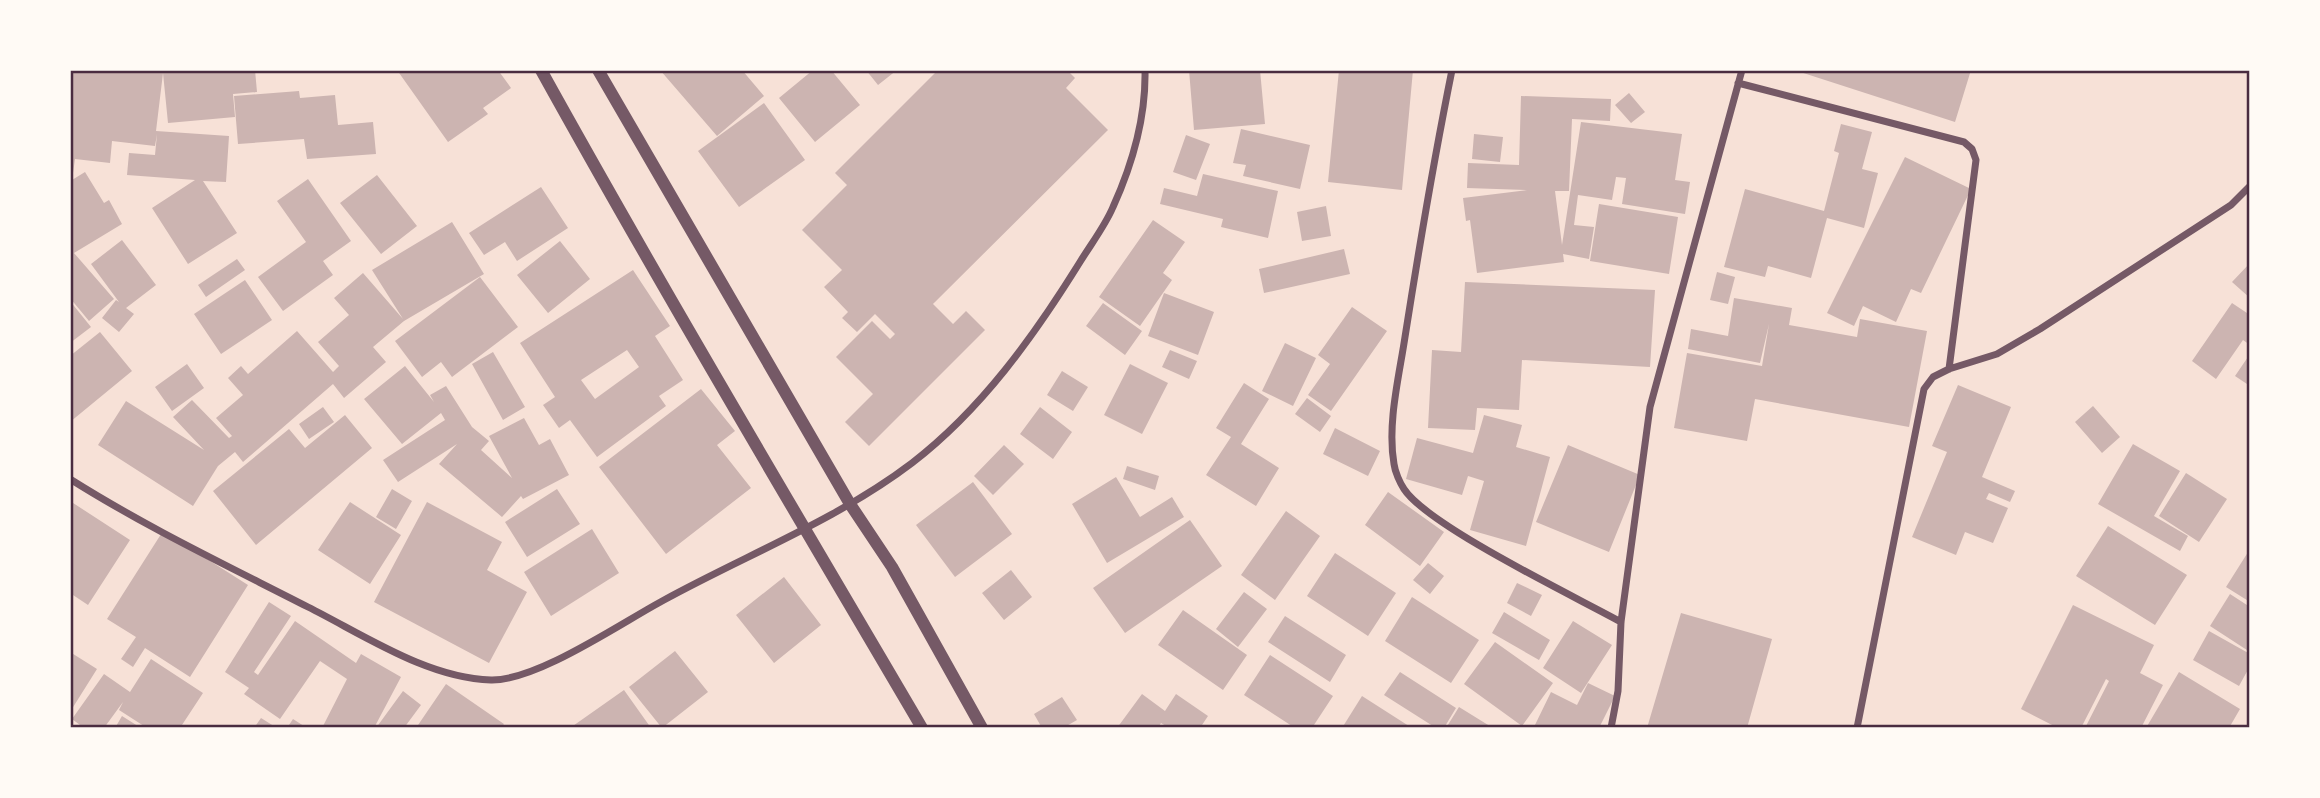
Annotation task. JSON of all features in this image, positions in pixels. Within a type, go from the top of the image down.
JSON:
[{"type":"street","points":[[541,70],[803,528],[922,728]]},
{"type":"street","points":[[598,70],[850,504],[892,567],[982,728]]},
{"type":"street","points":[[70,479],[168,536],[412,659],[460,676],[493,680],[525,676],[850,504],[911,463],[956,426],[1002,374],[1051,308],[1112,209],[1136,146],[1145,93],[1145,70]]},
{"type":"street","points":[[1452,70],[1426,198],[1401,366],[1395,411],[1394,466],[1404,489],[1418,504],[1460,533],[1621,622]]},
{"type":"street","points":[[1611,728],[1621,662],[1621,622],[1650,407],[1742,70]]},
{"type":"street","points":[[1738,83],[1964,142],[1972,149],[1976,160],[1949,369]]},
{"type":"street","points":[[1857,728],[1876,643],[1910,450],[1924,388],[1933,377],[1949,369],[1997,354],[2040,329],[2231,205],[2250,186]]},
{"type":"building","points":[[70,70],[255,70],[257,92],[233,94],[235,117],[168,123],[163,73],[156,131],[229,136],[226,182],[203,181],[237,233],[188,264],[152,208],[195,180],[127,175],[129,153],[155,155],[157,134],[155,146],[112,141],[110,163],[75,159],[72,180],[85,172],[104,203],[109,200],[122,224],[74,253],[114,299],[89,321],[70,298]]},
{"type":"building","points":[[397,70],[498,70],[511,88],[483,108],[488,114],[448,142]]},
{"type":"building","points":[[660,70],[742,70],[764,96],[717,136]]},
{"type":"building","points":[[813,70],[831,70],[860,105],[815,142],[779,98]]},
{"type":"building","points":[[866,70],[897,70],[878,85]]},
{"type":"building","points":[[938,70],[1067,70],[1075,78],[1066,88],[1108,130],[933,304],[953,324],[966,311],[985,330],[869,446],[845,422],[873,394],[836,357],[872,321],[890,339],[895,334],[875,314],[857,332],[842,318],[848,312],[824,287],[842,270],[802,230],[847,185],[835,173]]},
{"type":"building","points":[[1189,70],[1260,70],[1265,124],[1194,130]]},
{"type":"building","points":[[1339,70],[1413,70],[1402,190],[1328,182]]},
{"type":"building","points":[[1794,70],[1971,70],[1955,122]]},
{"type":"building","points":[[299,91],[300,98],[335,95],[338,125],[373,122],[376,154],[307,159],[304,139],[238,144],[234,96]]},
{"type":"building","points":[[1629,93],[1645,112],[1631,123],[1615,105]]},
{"type":"building","points":[[1521,96],[1611,99],[1610,121],[1572,119],[1569,191],[1555,191],[1562,245],[1581,122],[1682,134],[1675,180],[1690,182],[1685,214],[1622,204],[1626,178],[1616,177],[1612,200],[1578,195],[1574,225],[1594,227],[1589,259],[1563,254],[1564,262],[1477,273],[1470,220],[1466,221],[1463,198],[1527,190],[1467,188],[1468,163],[1519,165]]},
{"type":"building","points":[[764,103],[805,160],[739,207],[698,151]]},
{"type":"building","points":[[1841,124],[1872,132],[1862,169],[1878,173],[1864,228],[1827,218],[1811,278],[1768,266],[1765,277],[1724,267],[1745,189],[1824,211],[1839,153],[1834,151]]},
{"type":"building","points":[[1241,129],[1310,145],[1300,189],[1243,176],[1246,165],[1233,163]]},
{"type":"building","points":[[1474,134],[1503,137],[1500,162],[1472,159]]},
{"type":"building","points":[[1186,135],[1210,144],[1196,180],[1173,172]]},
{"type":"building","points":[[1905,157],[1971,189],[1921,293],[1911,289],[1896,322],[1863,306],[1854,326],[1827,313]]},
{"type":"building","points":[[1203,174],[1278,191],[1268,238],[1221,227],[1223,219],[1160,204],[1164,188],[1197,196]]},
{"type":"building","points":[[377,175],[417,226],[381,254],[340,203]]},
{"type":"building","points":[[308,179],[351,241],[323,261],[333,275],[283,311],[258,277],[306,242],[277,201]]},
{"type":"building","points":[[541,187],[568,228],[517,261],[505,242],[484,255],[469,233]]},
{"type":"building","points":[[1599,204],[1678,217],[1669,274],[1590,261]]},
{"type":"building","points":[[1326,206],[1331,236],[1302,241],[1297,212]]},
{"type":"building","points":[[1153,220],[1185,242],[1163,273],[1172,280],[1140,326],[1099,297]]},
{"type":"building","points":[[452,222],[484,274],[404,321],[373,347],[386,362],[344,398],[333,384],[243,462],[235,452],[218,466],[193,506],[98,445],[126,401],[204,450],[173,417],[192,400],[229,438],[232,436],[216,418],[243,395],[228,378],[241,366],[248,374],[297,331],[333,372],[339,366],[318,342],[349,315],[334,298],[363,273],[403,319],[372,270]]},
{"type":"building","points":[[122,240],[156,285],[126,308],[134,314],[119,332],[102,318],[116,300],[119,302],[91,264]]},
{"type":"building","points":[[560,241],[590,279],[548,313],[517,275]]},
{"type":"building","points":[[1344,249],[1350,274],[1264,293],[1259,269]]},
{"type":"building","points":[[237,259],[245,270],[206,297],[198,285]]},
{"type":"building","points":[[2250,263],[2250,298],[2232,282]]},
{"type":"building","points":[[633,270],[670,326],[655,336],[683,380],[659,396],[666,406],[597,457],[570,420],[559,428],[543,405],[555,397],[520,343]],"holes":[[[627,350],[639,367],[595,399],[581,380]]]},
{"type":"building","points":[[1717,272],[1735,277],[1728,304],[1710,300]]},
{"type":"building","points":[[480,277],[518,327],[452,377],[441,362],[422,377],[395,341]]},
{"type":"building","points":[[245,280],[272,320],[221,354],[194,314]]},
{"type":"building","points":[[1465,282],[1655,290],[1650,367],[1522,360],[1519,410],[1477,408],[1475,430],[1428,428],[1432,350],[1461,352]]},
{"type":"building","points":[[1164,293],[1214,312],[1198,355],[1148,336]]},
{"type":"building","points":[[1734,298],[1792,308],[1789,325],[1857,337],[1860,319],[1927,331],[1909,427],[1755,399],[1747,441],[1674,428],[1687,353],[1762,366],[1769,324],[1760,363],[1688,349],[1691,329],[1728,336]]},
{"type":"building","points":[[70,301],[91,327],[70,343]]},
{"type":"building","points":[[1103,303],[1142,331],[1125,355],[1086,326]]},
{"type":"building","points":[[2232,303],[2250,315],[2250,345],[2243,340],[2216,379],[2192,361]]},
{"type":"building","points":[[1352,307],[1387,331],[1331,411],[1308,395],[1330,364],[1318,355]]},
{"type":"building","points":[[100,332],[132,371],[70,422],[70,356]]},
{"type":"building","points":[[1285,343],[1316,358],[1293,406],[1262,391]]},
{"type":"building","points":[[1170,350],[1197,361],[1189,379],[1162,367]]},
{"type":"building","points":[[493,352],[525,407],[503,420],[472,364]]},
{"type":"building","points":[[2250,354],[2250,386],[2235,376]]},
{"type":"building","points":[[187,364],[204,388],[172,411],[155,387]]},
{"type":"building","points":[[1130,364],[1168,383],[1142,434],[1104,415]]},
{"type":"building","points":[[405,366],[434,402],[430,395],[446,386],[472,427],[489,441],[481,450],[512,478],[489,436],[524,418],[539,445],[550,439],[569,475],[523,499],[521,496],[502,517],[439,464],[457,444],[398,482],[383,460],[445,420],[441,413],[402,444],[364,399]]},
{"type":"building","points":[[1062,371],[1088,387],[1073,411],[1047,395]]},
{"type":"building","points":[[1244,383],[1269,399],[1241,444],[1279,468],[1256,506],[1206,475],[1231,437],[1216,428]]},
{"type":"building","points":[[1958,385],[2011,407],[1982,477],[2015,491],[2010,502],[1989,493],[1986,499],[2008,508],[1993,543],[1965,532],[1956,555],[1912,537],[1947,452],[1932,446]]},
{"type":"building","points":[[701,389],[735,431],[717,445],[751,488],[666,554],[599,467]]},
{"type":"building","points":[[1307,398],[1331,416],[1320,432],[1295,414]]},
{"type":"building","points":[[2093,406],[2120,437],[2102,453],[2075,422]]},
{"type":"building","points":[[323,407],[334,422],[309,439],[299,424]]},
{"type":"building","points":[[1040,407],[1072,432],[1053,459],[1020,434]]},
{"type":"building","points":[[345,415],[372,448],[256,545],[213,491],[289,429],[305,448]]},
{"type":"building","points":[[1484,415],[1522,425],[1516,447],[1550,457],[1526,546],[1470,530],[1484,481],[1468,476],[1462,495],[1406,479],[1417,438],[1473,453]]},
{"type":"building","points":[[1335,428],[1380,451],[1368,476],[1323,454]]},
{"type":"building","points":[[2133,444],[2180,471],[2154,516],[2188,536],[2180,551],[2098,504]]},
{"type":"building","points":[[1004,445],[1024,464],[993,495],[974,476]]},
{"type":"building","points":[[1568,445],[1640,475],[1609,552],[1536,522]]},
{"type":"building","points":[[1127,466],[1159,476],[1155,490],[1123,479]]},
{"type":"building","points":[[2186,473],[2227,499],[2199,542],[2159,516]]},
{"type":"building","points":[[1116,477],[1140,517],[1172,497],[1184,517],[1107,563],[1072,504]]},
{"type":"building","points":[[973,482],[1012,534],[955,577],[916,525]]},
{"type":"building","points":[[392,489],[412,501],[396,529],[376,517]]},
{"type":"building","points":[[557,489],[580,524],[527,557],[505,522]]},
{"type":"building","points":[[1388,492],[1444,532],[1420,566],[1365,525]]},
{"type":"building","points":[[70,501],[130,540],[88,605],[70,593]]},
{"type":"building","points":[[350,502],[401,535],[370,584],[318,550]]},
{"type":"building","points":[[427,502],[502,542],[487,570],[527,592],[489,663],[374,602]]},
{"type":"building","points":[[1286,511],[1320,536],[1275,600],[1241,575]]},
{"type":"building","points":[[1190,520],[1222,566],[1125,633],[1093,588]]},
{"type":"building","points":[[2108,526],[2187,575],[2155,625],[2076,576]]},
{"type":"building","points":[[592,529],[619,573],[551,616],[524,572]]},
{"type":"building","points":[[163,531],[248,585],[190,677],[145,648],[133,667],[121,659],[136,637],[107,619]]},
{"type":"building","points":[[2250,549],[2250,602],[2226,587]]},
{"type":"building","points":[[1335,553],[1396,593],[1368,636],[1307,596]]},
{"type":"building","points":[[1428,563],[1444,576],[1430,594],[1413,580]]},
{"type":"building","points":[[1011,570],[1032,597],[1004,620],[982,593]]},
{"type":"building","points":[[784,577],[821,625],[774,663],[736,615]]},
{"type":"building","points":[[1517,583],[1542,595],[1531,616],[1507,603]]},
{"type":"building","points":[[1244,592],[1267,609],[1238,647],[1216,629]]},
{"type":"building","points":[[2230,594],[2250,607],[2250,652],[2210,626]]},
{"type":"building","points":[[1412,597],[1479,640],[1451,683],[1385,641]]},
{"type":"building","points":[[269,602],[291,616],[254,672],[258,675],[295,621],[356,663],[361,654],[401,677],[374,728],[322,728],[347,679],[320,661],[280,719],[244,694],[249,688],[225,672]]},
{"type":"building","points":[[2073,605],[2154,645],[2140,673],[2163,685],[2141,728],[2085,728],[2109,681],[2106,679],[2081,728],[2058,728],[2021,709]]},
{"type":"building","points":[[1183,610],[1247,655],[1223,690],[1158,645]]},
{"type":"building","points":[[1504,612],[1550,640],[1539,660],[1492,633]]},
{"type":"building","points":[[1681,613],[1772,639],[1747,728],[1647,728]]},
{"type":"building","points":[[1285,616],[1346,655],[1330,682],[1268,642]]},
{"type":"building","points":[[1573,621],[1612,645],[1581,693],[1543,668]]},
{"type":"building","points":[[2209,631],[2250,654],[2250,666],[2239,686],[2193,660]]},
{"type":"building","points":[[1495,642],[1553,683],[1522,726],[1464,684]]},
{"type":"building","points":[[675,651],[708,692],[662,728],[629,687]]},
{"type":"building","points":[[70,652],[97,669],[70,712]]},
{"type":"building","points":[[1270,655],[1333,696],[1312,728],[1295,728],[1244,695]]},
{"type":"building","points":[[151,659],[203,693],[180,728],[147,728],[119,710],[123,702],[104,728],[84,728],[72,719],[104,674],[130,692]]},
{"type":"building","points":[[1400,672],[1456,708],[1444,728],[1436,728],[1384,695]]},
{"type":"building","points":[[2179,672],[2240,709],[2229,728],[2146,728]]},
{"type":"building","points":[[1588,683],[1615,696],[1599,728],[1534,727],[1551,692],[1577,705]]},
{"type":"building","points":[[446,684],[504,724],[501,728],[416,728]]},
{"type":"building","points":[[624,690],[651,728],[570,728]]},
{"type":"building","points":[[403,691],[421,705],[404,728],[376,728]]},
{"type":"building","points":[[1142,694],[1165,711],[1176,694],[1208,716],[1200,728],[1169,728],[1161,723],[1158,728],[1117,728]]},
{"type":"building","points":[[1362,696],[1412,728],[1342,728]]},
{"type":"building","points":[[1062,697],[1077,720],[1063,728],[1042,728],[1034,714]]},
{"type":"building","points":[[1459,707],[1493,728],[1446,728]]},
{"type":"building","points":[[122,716],[141,728],[115,728]]},
{"type":"building","points":[[261,718],[277,728],[254,728]]},
{"type":"building","points":[[293,719],[307,728],[287,728]]}]
